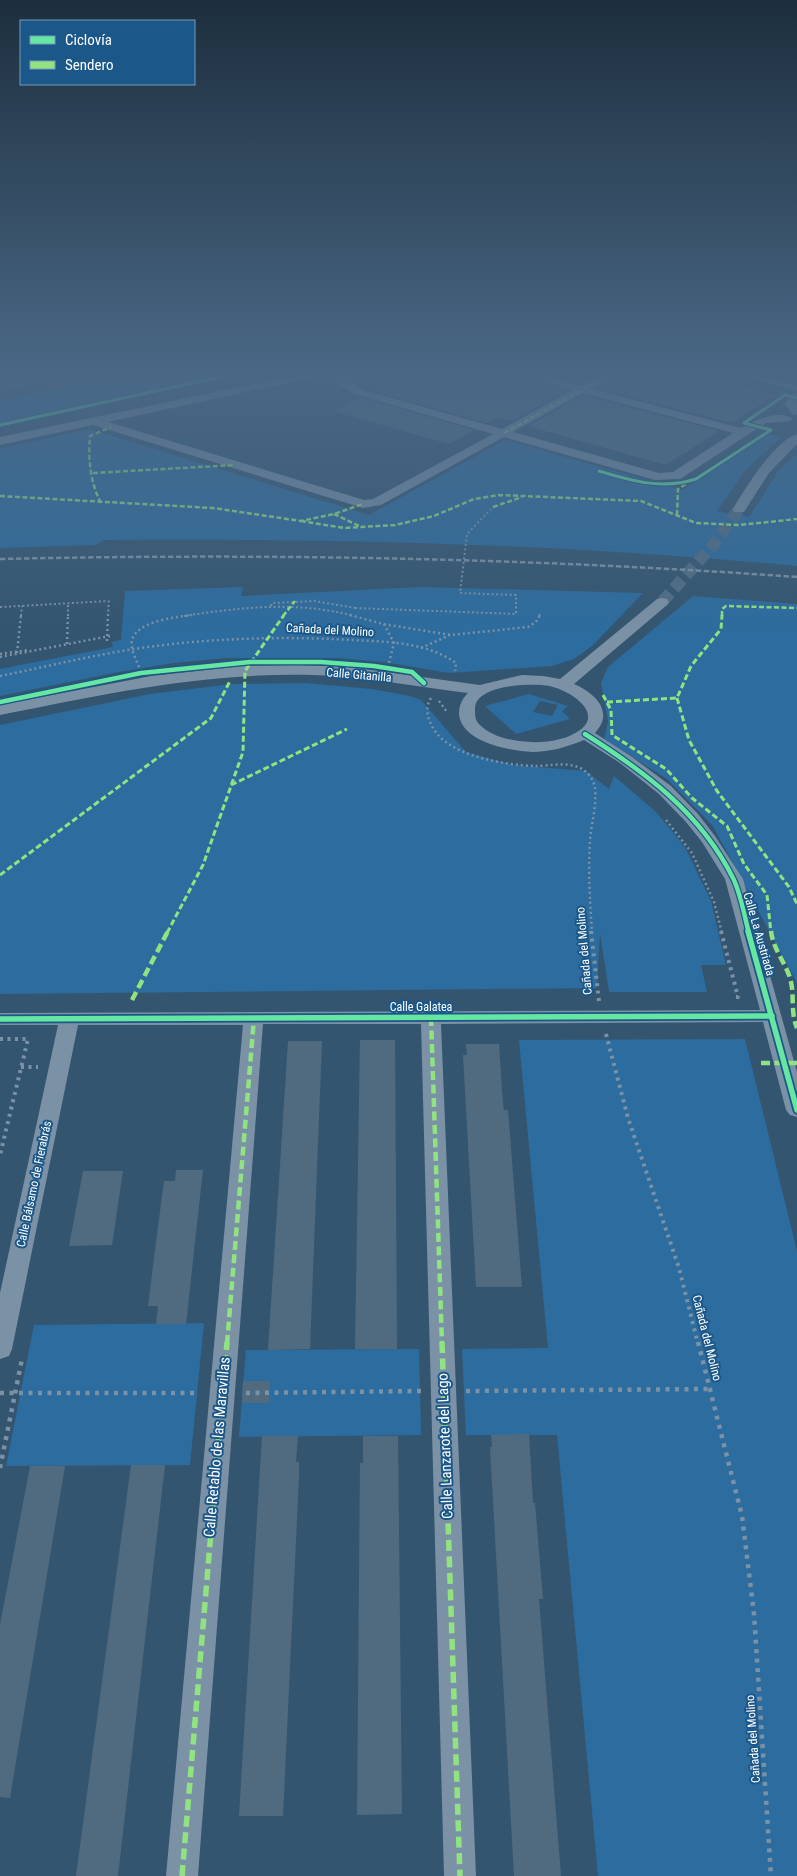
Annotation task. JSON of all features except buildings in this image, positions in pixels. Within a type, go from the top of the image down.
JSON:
[{"type":"street","points":[[215,459],[363,504],[376,502],[457,459]]},
{"type":"street","points":[[594,459],[659,477],[676,476],[703,459]]},
{"type":"street","points":[[739,509],[756,480],[773,459]]},
{"type":"street","points":[[563,685],[662,602]]},
{"type":"street","name":"Calle Gitanilla","points":[[0,710],[150,680],[211,672],[305,671],[354,673],[436,692],[481,690]]},
{"type":"street","points":[[522,680],[548,681],[563,685],[583,695],[594,705],[596,712],[594,723],[585,734],[560,744],[536,747],[513,745],[488,737],[474,728],[468,721],[466,709],[470,700],[481,690],[501,682],[522,680]]},
{"type":"street","name":"Calle La Austriada","points":[[585,734],[626,760],[666,790],[709,840],[734,880],[797,1110]]},
{"type":"street","name":"Calle Galatea","points":[[0,1019],[431,1017],[600,1008],[772,1016]]},
{"type":"street","name":"Calle Lanzarote del Lago","points":[[431,1017],[460,1876]]},
{"type":"street","name":"Calle Retablo de las Maravillas","points":[[182,1876],[221,1393],[254,1018]]},
{"type":"street","name":"Calle Bálsamo de Fierabrás","points":[[0,1349],[69,1019]]},
{"type":"path","points":[[271,606],[272,603],[295,601],[334,603],[355,608],[516,614],[516,595],[460,593],[467,534],[494,507]]},
{"type":"path","points":[[0,607],[108,600],[109,635],[107,641]]},
{"type":"path","points":[[67,644],[68,604]]},
{"type":"path","points":[[17,653],[22,606]]},
{"type":"path","points":[[141,673],[132,649],[132,640],[135,634],[152,622],[228,609],[271,606],[336,611],[384,624],[451,635],[528,627],[536,622],[540,614]]},
{"type":"path","points":[[384,624],[394,643],[387,666],[412,672],[425,690],[436,692],[449,718]]},
{"type":"path","points":[[0,655],[109,635]]},
{"type":"path","points":[[421,648],[451,635]]},
{"type":"path","points":[[665,819],[692,853],[714,902],[738,997],[728,997]]},
{"type":"path","points":[[600,1008],[608,998]]},
{"type":"path","points":[[0,1038],[28,1038],[0,1155]]},
{"type":"path","points":[[0,1393],[221,1393]]},
{"type":"shaded area","points":[[0,459],[185,459],[369,515],[471,459],[571,459],[682,490],[731,459],[758,459],[744,472],[717,511],[749,517],[779,470],[792,459],[797,459],[797,566],[624,552],[451,544],[277,540],[104,540],[96,545],[0,548]]},
{"type":"shaded area","points":[[243,587],[241,596],[420,587],[643,593],[592,646],[574,659],[552,666],[449,673],[384,662],[338,658],[227,658],[174,663],[119,672],[0,696],[0,669],[113,647],[112,642],[121,640],[125,591]]},
{"type":"shaded area","points":[[693,596],[797,604],[797,983],[713,826],[667,779],[604,739],[608,721],[601,683],[608,667]]},
{"type":"shaded area","points":[[305,683],[372,689],[421,700],[466,752],[513,765],[586,771],[609,789],[614,776],[656,812],[685,847],[711,901],[726,965],[701,965],[707,992],[609,992],[600,933],[597,988],[0,994],[0,725],[150,694],[232,684]]},
{"type":"shaded area","points":[[529,694],[568,706],[562,711],[570,719],[516,734],[485,706]],"holes":[[[540,701],[558,705],[552,716],[533,712]]]},
{"type":"shaded area","points":[[745,1039],[797,1251],[797,1876],[598,1876],[557,1435],[466,1435],[462,1349],[548,1348],[519,1040]]},
{"type":"shaded area","points":[[204,1323],[190,1465],[6,1466],[34,1325]]},
{"type":"shaded area","points":[[419,1349],[421,1435],[239,1437],[246,1350]]},
{"type":"tunnel","points":[[662,602],[714,544],[739,509]]},
{"type":"railway","points":[[0,559],[299,557],[498,561],[797,577]]},
{"type":"marked path","points":[[90,459],[94,488],[101,503]]},
{"type":"marked path","points":[[93,473],[235,465]]},
{"type":"marked path","points":[[677,515],[678,489],[686,484]]},
{"type":"marked path","points":[[301,521],[344,528],[395,525],[434,516],[474,499],[499,495],[641,501],[696,523],[738,525],[797,519]]},
{"type":"marked path","points":[[0,496],[213,508],[301,521],[334,514],[363,504]]},
{"type":"marked path","points":[[493,507],[522,497]]},
{"type":"marked path","points":[[334,514],[359,526]]},
{"type":"marked path","points":[[132,1000],[203,865],[243,752],[245,671],[267,637],[295,601]]},
{"type":"marked path","points":[[607,702],[677,698],[691,666],[721,629],[722,609],[726,606],[797,608]]},
{"type":"marked path","points":[[0,875],[211,718],[230,681]]},
{"type":"marked path","points":[[603,695],[611,710],[612,735],[666,769],[692,798],[727,826],[744,864],[767,895],[772,940],[790,979],[794,1021],[797,1028]]},
{"type":"marked path","points":[[677,698],[689,740],[717,791],[789,887],[797,904]]},
{"type":"marked path","points":[[231,785],[347,729]]},
{"type":"marked path","points":[[431,1017],[460,1876]]},
{"type":"marked path","points":[[182,1876],[254,1018]]},
{"type":"marked path","points":[[761,1063],[797,1063]]},
{"type":"cycle path","points":[[599,471],[636,482],[671,485],[696,479],[727,459]]},
{"type":"cycle path","points":[[0,702],[141,673],[250,662],[321,662],[374,666],[412,672],[424,683]]},
{"type":"cycle path","points":[[585,734],[626,760],[665,790],[692,818],[709,840],[734,879],[797,1110]]},
{"type":"cycle path","points":[[0,1019],[772,1016]]}]
